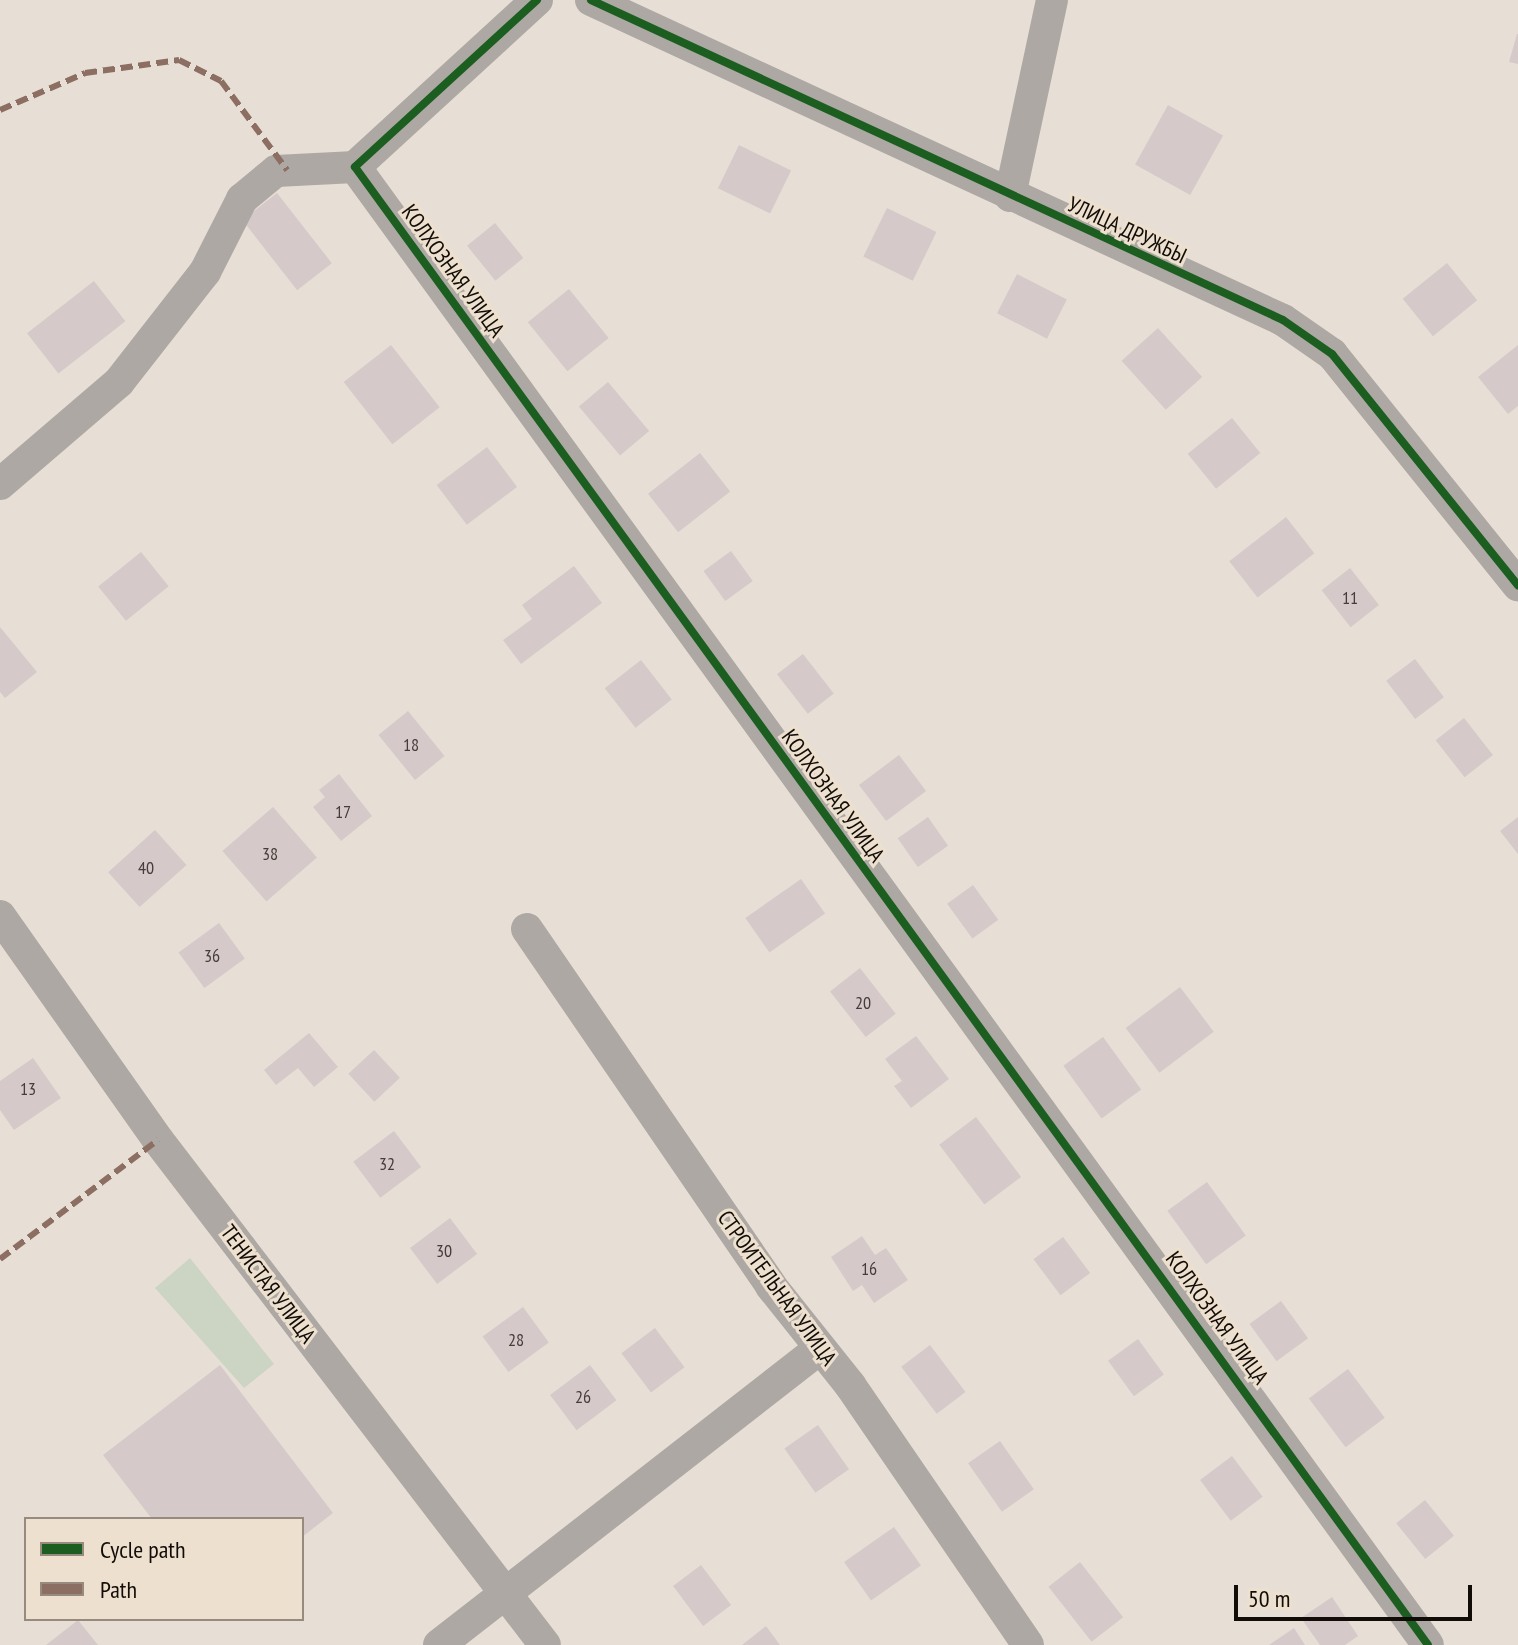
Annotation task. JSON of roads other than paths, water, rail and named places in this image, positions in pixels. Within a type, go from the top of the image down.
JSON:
[{"type":"street","points":[[0,484],[119,382],[205,272],[242,199],[276,171],[355,167],[537,0]]},
{"type":"street","name":"УЛИЦА ДРУЖБЫ","points":[[591,0],[1283,320],[1332,354],[1518,585]]},
{"type":"street","points":[[1010,196],[1052,0]]},
{"type":"street","name":"КОЛХОЗНАЯ УЛИЦА","points":[[355,167],[1428,1645]]},
{"type":"street","name":"ТЕНИСТАЯ УЛИЦА","points":[[0,916],[158,1140],[545,1645]]},
{"type":"street","name":"СТРОИТЕЛЬНАЯ УЛИЦА","points":[[527,929],[1028,1645]]},
{"type":"street","points":[[439,1645],[507,1596],[819,1349]]}]
